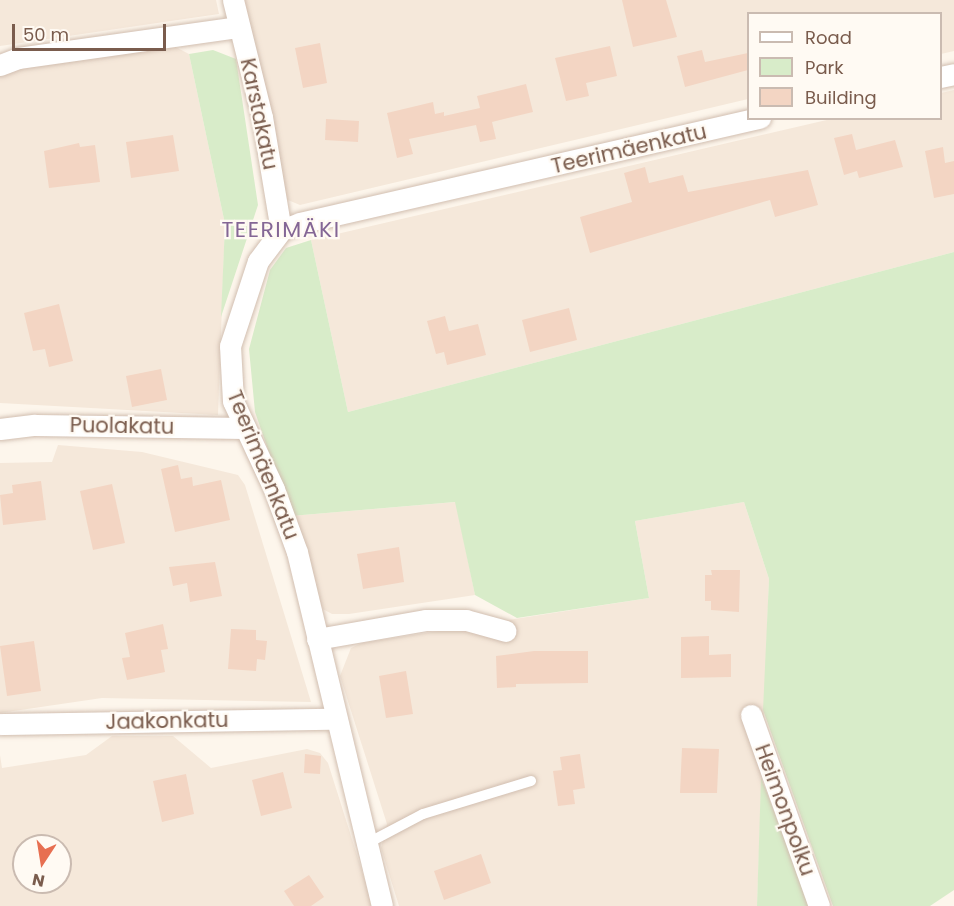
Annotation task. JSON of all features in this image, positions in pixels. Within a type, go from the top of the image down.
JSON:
[{"type":"street","name":"Karstakatu","points":[[233,0],[262,117],[281,230]]},
{"type":"street","points":[[0,65],[18,58],[239,27]]},
{"type":"street","name":"Teerimäenkatu","points":[[382,906],[287,520],[233,401],[230,346],[258,261],[281,230],[300,223],[751,120]]},
{"type":"street","name":"Puolakatu","points":[[0,429],[34,425],[244,428]]},
{"type":"street","points":[[317,639],[426,620],[466,620],[506,631]]},
{"type":"street","name":"Heimonpolku","points":[[751,715],[819,906]]},
{"type":"street","name":"Jaakonkatu","points":[[0,724],[335,719]]},
{"type":"lane","points":[[366,844],[423,814],[531,781]]},
{"type":"shaded area","points":[[0,0],[216,0],[219,14],[0,46]]},
{"type":"shaded area","points":[[241,0],[954,0],[954,51],[942,54],[942,12],[747,12],[747,99],[300,205],[283,198]]},
{"type":"shaded area","points":[[164,41],[189,54],[225,224],[218,415],[0,403],[0,65]]},
{"type":"shaded area","points":[[954,90],[954,252],[348,412],[311,240],[827,120],[942,120],[942,93]]},
{"type":"shaded area","points":[[58,445],[142,452],[238,475],[245,485],[311,702],[102,698],[0,713],[0,463],[52,462]]},
{"type":"shaded area","points":[[456,502],[475,595],[349,614],[332,614],[321,608],[291,516]]},
{"type":"shaded area","points":[[744,502],[769,579],[757,906],[399,906],[381,848],[387,824],[340,676],[351,648],[362,643],[649,598],[635,521]]},
{"type":"shaded area","points":[[112,736],[173,736],[211,768],[307,749],[320,753],[328,763],[373,906],[0,906],[0,755],[2,768],[86,755]]},
{"type":"green space","points":[[213,50],[236,59],[258,205],[221,317],[225,224],[189,54]]},
{"type":"green space","points":[[311,240],[348,412],[954,252],[954,890],[930,906],[833,906],[763,710],[769,579],[744,502],[635,521],[649,598],[517,618],[475,595],[455,502],[291,516],[255,412],[249,349],[270,270],[286,248]]},
{"type":"green space","points":[[761,777],[810,906],[757,906]]},
{"type":"building","points":[[622,0],[666,0],[677,37],[633,47]]},
{"type":"building","points":[[320,43],[327,83],[303,88],[295,48]]},
{"type":"building","points":[[610,46],[617,76],[586,83],[589,96],[566,101],[555,58]]},
{"type":"building","points":[[702,50],[705,62],[747,53],[747,70],[685,87],[677,56]]},
{"type":"building","points":[[526,84],[533,112],[492,122],[496,139],[480,142],[476,125],[409,139],[413,154],[397,158],[387,113],[433,102],[435,114],[444,112],[444,116],[480,108],[477,96]]},
{"type":"building","points":[[326,119],[359,121],[358,142],[325,140]]},
{"type":"building","points":[[852,134],[856,150],[895,140],[903,167],[859,178],[857,171],[844,175],[834,138]]},
{"type":"building","points":[[173,135],[179,171],[131,178],[126,142]]},
{"type":"building","points":[[79,143],[80,147],[95,145],[100,182],[49,188],[44,151]]},
{"type":"building","points":[[943,147],[945,163],[954,161],[954,194],[934,198],[925,151]]},
{"type":"building","points":[[645,167],[649,183],[683,175],[688,192],[808,170],[818,205],[775,217],[770,200],[590,253],[580,217],[632,202],[624,173]]},
{"type":"building","points":[[59,304],[73,361],[49,367],[45,349],[33,351],[24,313]]},
{"type":"building","points":[[569,308],[577,340],[530,352],[522,320]]},
{"type":"building","points":[[445,316],[449,331],[478,324],[486,355],[447,365],[444,352],[436,354],[427,321]]},
{"type":"building","points":[[161,369],[167,400],[132,407],[126,376]]},
{"type":"building","points":[[178,465],[181,479],[192,477],[193,486],[221,480],[230,520],[175,532],[161,469]]},
{"type":"building","points":[[41,481],[46,520],[3,525],[0,495],[13,493],[12,485]]},
{"type":"building","points":[[112,484],[125,543],[93,550],[80,491]]},
{"type":"building","points":[[399,547],[404,582],[363,589],[357,554]]},
{"type":"building","points":[[215,562],[222,596],[190,602],[187,583],[173,586],[169,567]]},
{"type":"building","points":[[711,570],[740,570],[739,612],[711,610],[711,601],[705,601],[705,575],[712,575]]},
{"type":"building","points":[[163,624],[168,649],[161,650],[165,672],[127,680],[122,658],[130,657],[125,633]]},
{"type":"building","points":[[231,629],[256,630],[256,640],[267,641],[265,660],[257,659],[256,671],[228,669]]},
{"type":"building","points":[[709,636],[709,655],[731,654],[731,677],[681,678],[681,637]]},
{"type":"building","points":[[34,641],[41,691],[7,696],[0,646]]},
{"type":"building","points":[[534,651],[588,651],[588,683],[516,684],[516,687],[497,688],[496,656]]},
{"type":"building","points":[[406,671],[413,714],[386,718],[379,676]]},
{"type":"building","points":[[682,748],[719,749],[717,793],[680,793]]},
{"type":"building","points":[[305,754],[321,756],[320,774],[304,773]]},
{"type":"building","points":[[580,754],[585,788],[573,790],[575,804],[558,806],[553,771],[562,770],[560,757]]},
{"type":"building","points":[[283,772],[292,808],[261,816],[252,780]]},
{"type":"building","points":[[186,774],[194,814],[162,822],[153,781]]},
{"type":"building","points":[[481,854],[491,883],[444,900],[434,871]]},
{"type":"building","points":[[309,875],[324,897],[311,906],[294,906],[284,891]]},
{"type":"district","name":"TEERIMÄKI","points":[[281,230]]}]
